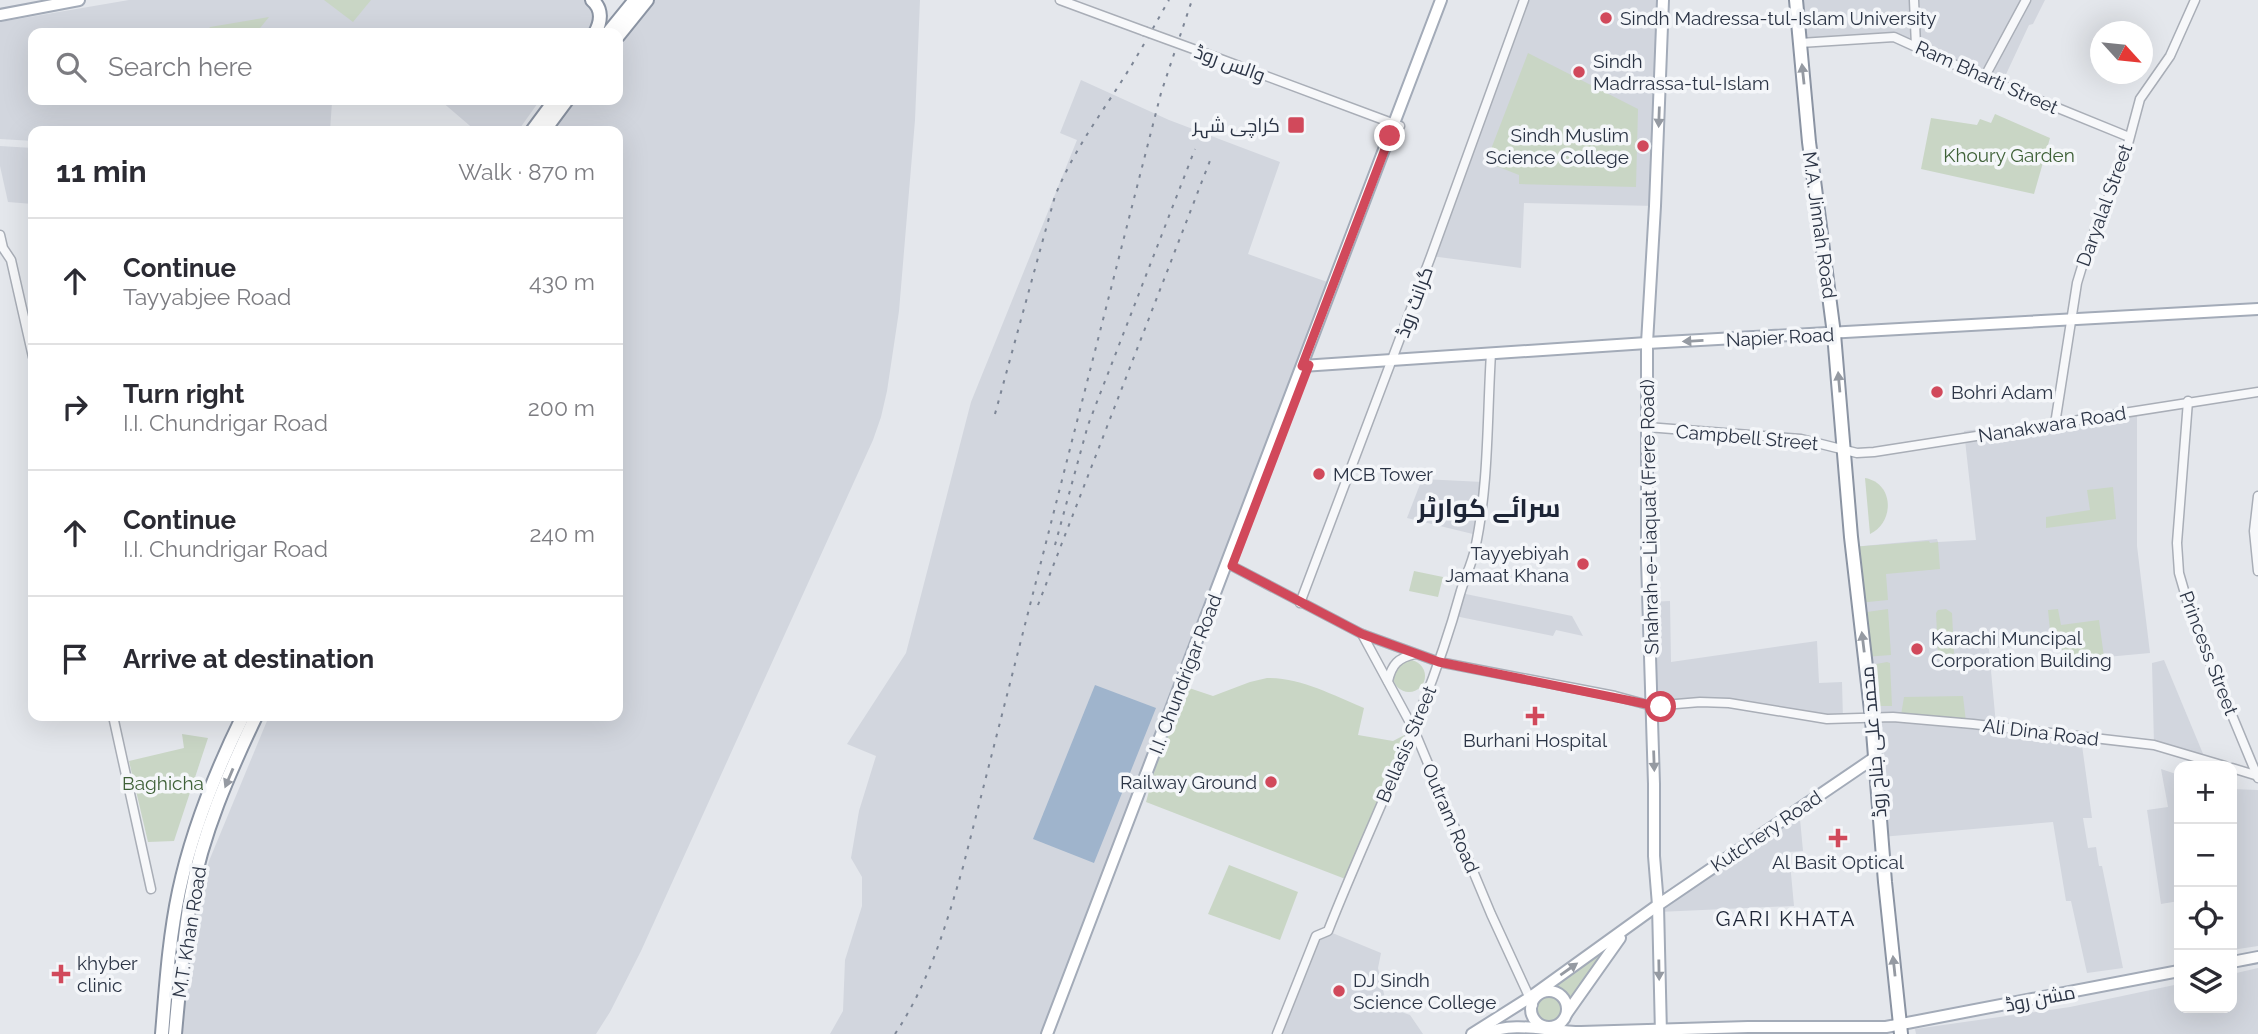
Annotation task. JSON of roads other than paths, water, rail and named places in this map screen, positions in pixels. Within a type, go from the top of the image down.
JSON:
[{"type":"highway","points":[[592,0],[597,4],[600,13],[601,21],[598,28]]},
{"type":"highway","points":[[622,28],[635,0]]},
{"type":"highway","points":[[614,28],[647,0]]},
{"type":"highway","name":"M.A. Jinnah Road","points":[[1796,0],[1809,142],[1835,334],[1845,450]]},
{"type":"highway","points":[[536,126],[551,105]]},
{"type":"highway","points":[[548,126],[563,105]]},
{"type":"highway","name":"محمد علی جناح روڈ","points":[[1845,450],[1851,537],[1872,719],[1901,1030]]},
{"type":"highway","name":"M.T. Khan Road","points":[[162,1034],[178,892],[198,820],[241,721]]},
{"type":"highway","name":"M.T. Khan Road","points":[[174,1034],[191,894],[200,858],[211,821],[255,721]]},
{"type":"main road","points":[[0,15],[79,0]]},
{"type":"main road","name":"I.I. Chundrigar Road","points":[[1397,125],[1441,0]]},
{"type":"main road","name":"I.I. Chundrigar Road","points":[[1053,1034],[1397,125],[1447,0]]},
{"type":"main road","name":"Shahrah-e-Liaquat (Frere Road)","points":[[1661,1033],[1647,560],[1647,343],[1663,0]]},
{"type":"main road","name":"Napier Road","points":[[1306,366],[1647,343],[2258,309]]},
{"type":"main road","name":"I.I. Chundrigar Road","points":[[1047,1034],[1306,366]]},
{"type":"main road","name":"Kutchery Road","points":[[1626,930],[1658,905],[1874,758]]},
{"type":"main road","points":[[1531,1001],[1626,930]]},
{"type":"main road","points":[[1485,1033],[1505,1027],[1546,1026],[1556,1030],[1626,930]]},
{"type":"main road","points":[[2237,961],[2258,957]]},
{"type":"main road","name":"مشن روڈ","points":[[1556,1030],[1661,1033],[1748,1027],[1901,1030],[2174,972]]},
{"type":"main road","points":[[1472,1034],[1542,993],[1553,991],[1563,997],[1567,1013]]},
{"type":"main road","points":[[1531,1001],[1534,1027]]},
{"type":"street","name":"والس روڈ","points":[[1060,0],[1397,125]]},
{"type":"street","name":"گرانٹ روڈ","points":[[1300,603],[1393,359],[1524,0]]},
{"type":"street","points":[[1914,0],[1916,46]]},
{"type":"street","points":[[1984,78],[2026,0]]},
{"type":"street","name":"Daryalal Street","points":[[2054,424],[2077,283],[2087,250],[2124,159],[2140,99],[2170,56],[2195,0]]},
{"type":"street","name":"Ram Bharti Street","points":[[1800,43],[1894,37],[1984,78],[2129,137]]},
{"type":"street","points":[[0,234],[3,248],[11,260],[28,335]]},
{"type":"street","name":"Bellasis Street","points":[[1277,1034],[1316,936],[1328,931],[1362,845],[1414,730],[1475,551],[1482,510],[1491,353]]},
{"type":"street","name":"Nanakwara Road","points":[[1845,450],[1874,452],[2258,392]]},
{"type":"street","name":"Princess Street","points":[[2188,401],[2177,543],[2179,573],[2198,633],[2258,776]]},
{"type":"street","name":"Campbell Street","points":[[1647,428],[1801,439],[1845,450]]},
{"type":"street","points":[[2258,496],[2254,531],[2258,571]]},
{"type":"street","points":[[1232,566],[1362,634],[1439,662],[1615,696],[1651,706]]},
{"type":"street","name":"Outram Road","points":[[1362,634],[1414,730],[1531,1001]]},
{"type":"street","points":[[1388,681],[1396,661],[1416,654]]},
{"type":"street","name":"Ali Dina Road","points":[[1651,706],[1700,702],[1729,703],[1827,719],[1909,718],[1973,724],[2148,744],[2208,761]]},
{"type":"street","points":[[114,721],[151,889]]},
{"type":"street","points":[[2237,770],[2258,776]]},
{"type":"water","points":[[1095,685],[1156,708],[1094,863],[1033,839]]},
{"type":"railway","points":[[995,414],[1062,179],[1169,0]]},
{"type":"railway","points":[[895,1034],[927,974],[963,867],[1161,93],[1192,0]]},
{"type":"railway","points":[[1055,545],[1088,425],[1195,149]]},
{"type":"railway","points":[[1038,605],[1211,158]]},
{"type":"place","name":"Sindh Madressa-tul-Islam University","points":[[1606,18]]},
{"type":"place","name":"Sindh Madrrassa-tul-Islam","points":[[1579,72]]},
{"type":"place","name":"کراچی شہر","points":[[1296,125]]},
{"type":"place","name":"Sindh Muslim Science College","points":[[1643,146]]},
{"type":"place","name":"Bohri Adam","points":[[1937,392]]},
{"type":"place","name":"MCB Tower","points":[[1319,474]]},
{"type":"place","name":"Tayyebiyah Jamaat Khana","points":[[1583,564]]},
{"type":"place","name":"Karachi Muncipal Corporation Building","points":[[1917,649]]},
{"type":"place","name":"Burhani Hospital","points":[[1535,716]]},
{"type":"place","name":"Railway Ground","points":[[1271,782]]},
{"type":"place","name":"Al Basit Optical","points":[[1838,838]]},
{"type":"place","name":"khyber clinic","points":[[61,974]]},
{"type":"place","name":"DJ Sindh Science College","points":[[1339,991]]},
{"type":"district","name":"سرائے کوارٹر","points":[[1489,508]]},
{"type":"district","name":"GARI KHATA","points":[[1786,919]]},
{"type":"park label","name":"Khoury Garden","points":[[2009,155]]},
{"type":"park label","name":"Baghicha","points":[[163,783]]}]
